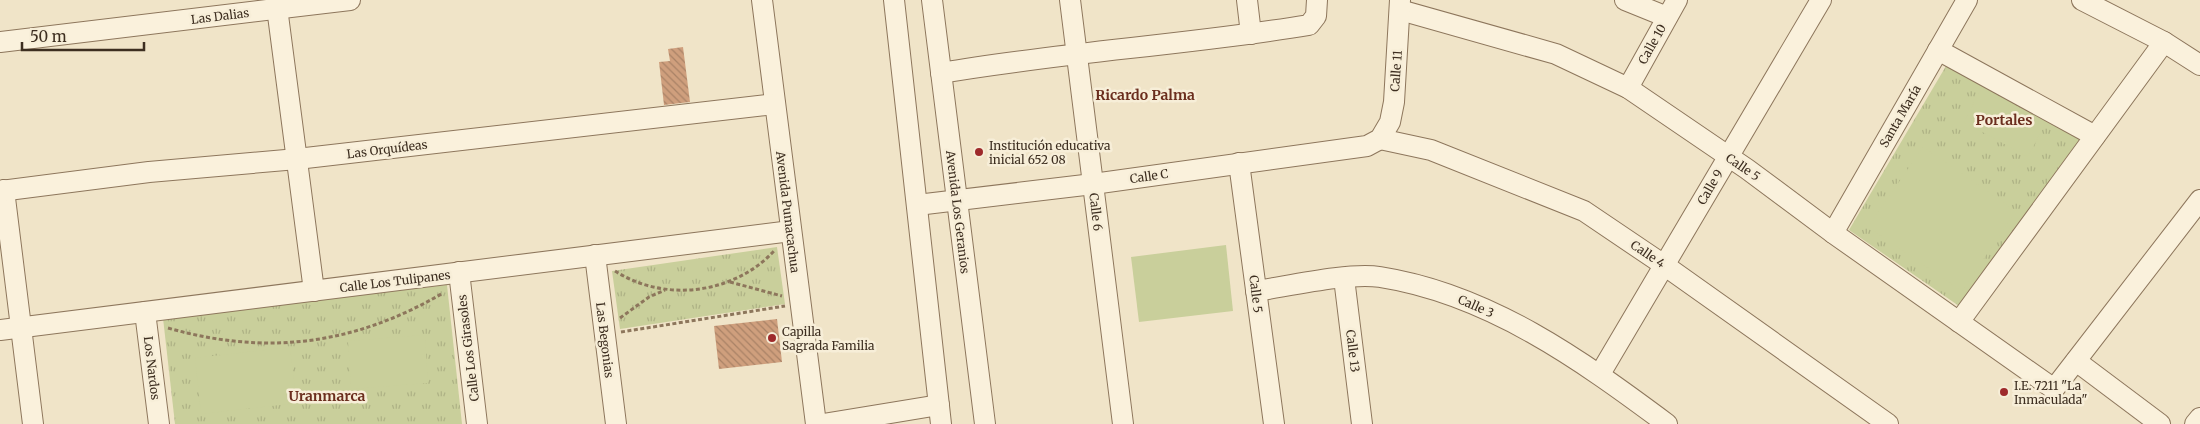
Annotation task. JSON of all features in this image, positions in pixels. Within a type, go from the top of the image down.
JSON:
[{"type":"street","name":"Las Dalias","points":[[0,42],[277,4],[350,0]]},
{"type":"street","name":"Avenida Pumacachua","points":[[762,0],[816,424]]},
{"type":"street","points":[[824,424],[940,415],[894,0]]},
{"type":"street","name":"Avenida Los Geranios","points":[[932,0],[985,424]]},
{"type":"street","name":"Calle 6","points":[[1070,0],[1122,424]]},
{"type":"street","points":[[1247,0],[1251,34]]},
{"type":"street","points":[[941,73],[1309,25],[1316,16],[1317,0]]},
{"type":"street","points":[[1625,0],[1672,8]]},
{"type":"street","name":"Calle 9","points":[[1600,374],[1821,0]]},
{"type":"street","name":"Santa María","points":[[1833,232],[1968,0]]},
{"type":"street","points":[[2088,1],[2164,42],[2200,65]]},
{"type":"street","points":[[277,4],[314,291]]},
{"type":"street","name":"Calle 5","points":[[1400,5],[1556,54],[1628,88],[1747,169],[2054,389],[2076,361]]},
{"type":"street","name":"Calle 11","points":[[1380,139],[1390,122],[1394,102],[1400,5]]},
{"type":"street","name":"Calle 10","points":[[1628,88],[1672,8]]},
{"type":"street","points":[[1959,322],[2164,42]]},
{"type":"street","points":[[1938,50],[2096,136]]},
{"type":"street","name":"Las Orquídeas","points":[[2,187],[297,159],[774,104]]},
{"type":"street","name":"Calle C","points":[[917,205],[1093,184],[1367,146],[1380,139]]},
{"type":"street","name":"Calle 4","points":[[1380,139],[1430,150],[1584,211],[1664,265],[1888,424]]},
{"type":"street","name":"Calle 5","points":[[1239,164],[1274,424]]},
{"type":"street","points":[[2,187],[33,424]]},
{"type":"street","points":[[2160,424],[2076,361],[2198,209]]},
{"type":"street","name":"Calle Los Tulipanes","points":[[0,330],[791,231]]},
{"type":"street","name":"Las Begonias","points":[[595,255],[616,424]]},
{"type":"street","name":"Calle Los Girasoles","points":[[459,272],[477,424]]},
{"type":"street","name":"Calle 3","points":[[1256,291],[1344,278],[1379,277],[1454,296],[1524,328],[1600,374],[1668,424]]},
{"type":"street","name":"Calle 13","points":[[1344,278],[1366,421]]},
{"type":"street","name":"Los Nardos","points":[[145,312],[159,424]]},
{"type":"street","points":[[2195,424],[2200,418]]},
{"type":"path","points":[[595,255],[607,266],[635,281],[666,290],[698,290],[730,282],[758,266],[781,244],[791,231]]},
{"type":"path","points":[[730,282],[765,290],[800,304]]},
{"type":"path","points":[[605,334],[633,308],[666,290]]},
{"type":"path","points":[[166,327],[193,335],[248,343],[304,342],[329,338],[378,325],[445,292],[426,294]]},
{"type":"path","points":[[605,334],[800,304]]},
{"type":"path","points":[[166,327],[176,326]]},
{"type":"path","points":[[166,327],[168,337]]},
{"type":"green space","points":[[1949,61],[2082,136],[1959,306],[1849,230]]},
{"type":"green space","points":[[1982,87],[2046,122],[2028,157],[1964,122]]},
{"type":"green space","points":[[1923,147],[2016,211],[1962,291],[1868,227]]},
{"type":"green space","points":[[1226,245],[1233,311],[1139,322],[1131,257]]},
{"type":"green space","points":[[777,247],[785,304],[620,329],[612,271]]},
{"type":"green space","points":[[447,285],[462,424],[175,424],[163,318]]},
{"type":"green space","points":[[425,335],[428,383],[351,389],[348,341]]},
{"type":"green space","points":[[290,347],[297,403],[201,414],[195,358]]},
{"type":"building","points":[[683,47],[690,102],[664,105],[659,62],[670,61],[668,49]]},
{"type":"building","points":[[777,319],[782,362],[719,369],[714,326]]},
{"type":"place","name":"Institución educativa inicial 652 08","points":[[979,152]]},
{"type":"place","name":"Capilla Sagrada Familia","points":[[772,338]]},
{"type":"place","name":"I.E. 7211 \"La Inmaculada\"","points":[[2004,392]]},
{"type":"district","name":"Ricardo Palma","points":[[1145,95]]},
{"type":"district","name":"Portales","points":[[2004,120]]},
{"type":"district","name":"Uranmarca","points":[[327,396]]}]
